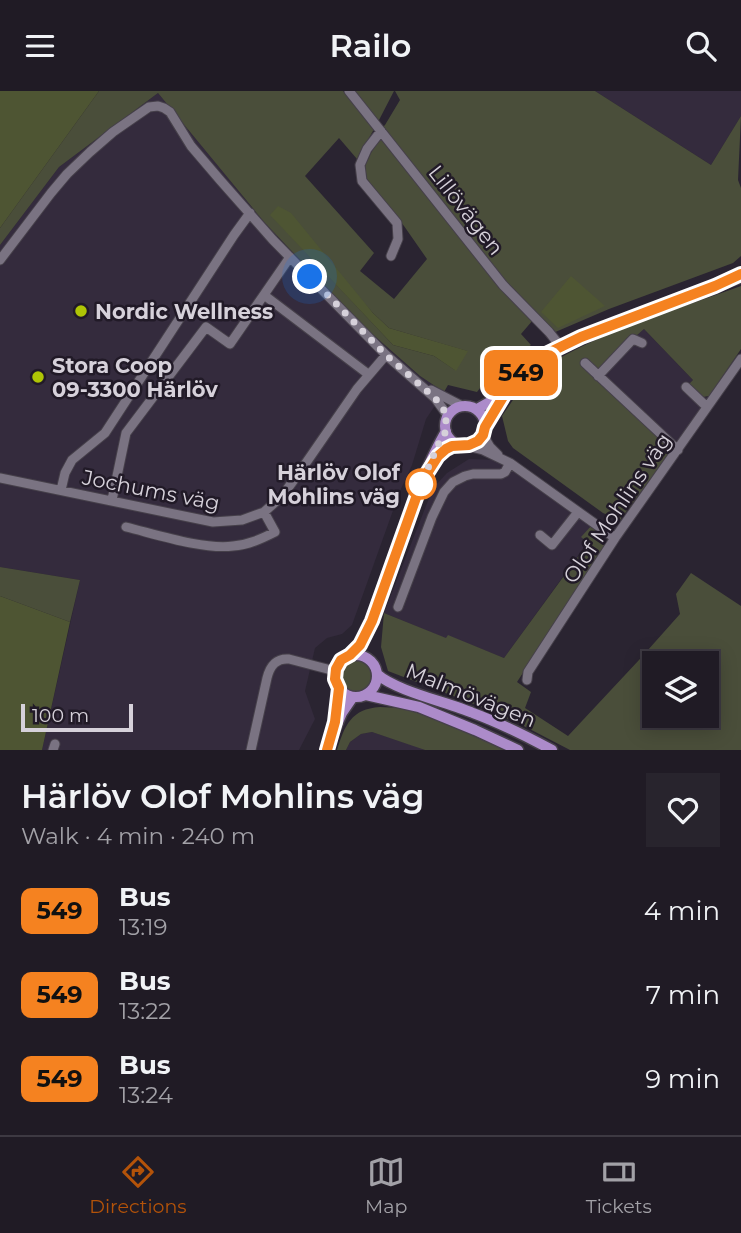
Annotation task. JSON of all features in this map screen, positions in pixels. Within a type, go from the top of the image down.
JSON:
[{"type":"main road","points":[[422,481],[442,452],[452,446],[476,443],[509,387],[520,373],[533,363],[561,347],[634,316],[738,277]]},
{"type":"main road","points":[[477,409],[509,387]]},
{"type":"main road","points":[[463,445],[451,439],[446,431],[445,423],[455,408],[470,406],[477,409],[483,417],[484,431]]},
{"type":"main road","points":[[370,660],[369,634],[372,621],[422,481],[446,431]]},
{"type":"main road","points":[[350,655],[360,655],[374,664],[377,674],[375,686],[366,695],[348,695],[339,688],[335,671],[341,660],[360,645],[372,621]]},
{"type":"main road","name":"Malmövägen","points":[[377,674],[398,687],[474,713],[552,750]]},
{"type":"main road","points":[[332,734],[339,688]]},
{"type":"main road","name":"Malmövägen","points":[[366,695],[419,707],[518,750]]},
{"type":"main road","points":[[327,750],[342,713],[353,697]]},
{"type":"street","name":"Lillövägen","points":[[349,91],[503,285],[561,347]]},
{"type":"street","points":[[0,260],[66,174],[113,132],[149,107],[158,106],[170,112],[191,146],[290,257],[386,355],[435,398],[448,416]]},
{"type":"street","points":[[381,131],[367,149],[360,165],[362,181],[397,223],[398,239],[391,256]]},
{"type":"street","points":[[61,490],[72,460],[105,433],[250,213]]},
{"type":"street","points":[[112,500],[126,433],[206,327],[230,344],[290,257]]},
{"type":"street","points":[[264,295],[369,375]]},
{"type":"street","points":[[598,376],[633,339],[642,343]]},
{"type":"street","points":[[126,527],[212,546],[234,547],[275,532],[264,512],[282,496],[386,355]]},
{"type":"street","name":"Olof Mohlins väg","points":[[527,680],[528,672],[615,538],[741,359]]},
{"type":"street","points":[[585,363],[678,450]]},
{"type":"street","points":[[423,386],[462,406]]},
{"type":"street","points":[[686,387],[708,407]]},
{"type":"street","points":[[484,431],[490,447],[615,538]]},
{"type":"street","points":[[463,445],[506,460]]},
{"type":"street","points":[[398,607],[428,526],[444,492],[453,482],[465,476],[505,472],[506,460]]},
{"type":"street","name":"Jochums väg","points":[[0,478],[213,522],[242,520],[264,512]]},
{"type":"street","points":[[540,535],[552,545],[578,512]]},
{"type":"street","points":[[251,750],[267,678],[274,663],[289,659],[335,671]]},
{"type":"shaded area","points":[[595,91],[741,91],[741,116],[711,165]]},
{"type":"shaded area","points":[[158,93],[265,223],[361,324],[420,376],[444,392],[426,419],[412,465],[400,491],[352,625],[342,634],[327,638],[315,648],[305,691],[315,719],[299,750],[42,750],[80,580],[0,567],[0,245],[59,167]]},
{"type":"shaded area","points":[[644,329],[693,380],[689,384],[706,397],[709,396],[672,450],[592,375]]},
{"type":"shaded area","points":[[469,459],[497,460],[591,526],[582,537],[588,542],[504,658],[449,636],[447,639],[384,613],[433,488],[447,473]]},
{"type":"shaded area","points":[[372,732],[425,750],[346,750],[350,742],[361,734]]},
{"type":"green space","points":[[0,91],[99,91],[0,228]]},
{"type":"green space","points":[[99,91],[343,91],[374,129],[357,159],[339,138],[305,176],[374,253],[360,271],[394,299],[427,259],[367,179],[365,166],[380,138],[495,282],[533,320],[521,334],[531,345],[495,372],[477,392],[448,385],[444,392],[420,376],[361,324],[265,223],[158,93],[59,167],[0,245],[0,228]],"holes":[[[278,207],[389,328],[467,351],[455,370],[434,356],[393,345],[271,215]]]},
{"type":"green space","points":[[353,91],[394,91],[378,122]]},
{"type":"green space","points":[[395,91],[595,91],[711,165],[741,116],[738,180],[741,188],[741,256],[733,263],[553,333],[509,287],[381,129],[400,100]]},
{"type":"green space","points":[[278,206],[291,213],[373,313],[389,328],[468,351],[456,371],[434,356],[393,345],[270,215]]},
{"type":"green space","points":[[571,276],[605,306],[558,328],[541,312]]},
{"type":"green space","points":[[741,286],[741,349],[709,396],[703,397],[689,384],[693,380],[644,329],[592,375],[672,450],[620,520],[603,513],[513,448],[508,441],[502,416],[517,394],[531,380],[530,377],[605,336]]},
{"type":"green space","points":[[591,526],[603,538],[604,548],[517,682],[531,692],[525,708],[568,736],[642,657],[642,728],[719,728],[719,651],[647,651],[680,614],[676,594],[691,573],[741,606],[741,750],[570,750],[474,704],[388,671],[381,647],[384,613],[504,658],[588,543],[581,537]]},
{"type":"green space","points":[[0,567],[80,580],[70,622],[0,596]]},
{"type":"green space","points":[[0,596],[70,622],[42,750],[0,750]]},
{"type":"green space","points":[[356,659],[368,664],[373,676],[368,688],[356,693],[344,688],[339,676],[344,664]]},
{"type":"green space","points":[[370,708],[401,708],[430,717],[506,750],[425,750],[372,732],[361,734],[350,742],[346,750],[337,750],[346,726],[356,715]]},
{"type":"bus line","name":"549","points":[[327,750],[335,722],[339,688],[335,679],[336,669],[341,660],[360,645],[372,621],[422,481],[438,456],[452,446],[464,446],[478,441],[509,387],[520,373],[546,354],[581,337],[741,274]]},
{"type":"place","name":"Nordic Wellness","points":[[81,311]]},
{"type":"place","name":"Stora Coop 09-3300 Härlöv","points":[[38,377]]},
{"type":"place","name":"Härlöv Olof Mohlins väg","points":[[421,484]]},
{"type":"route","points":[[310,277],[386,355],[435,398],[448,416],[446,431],[421,484]]}]
